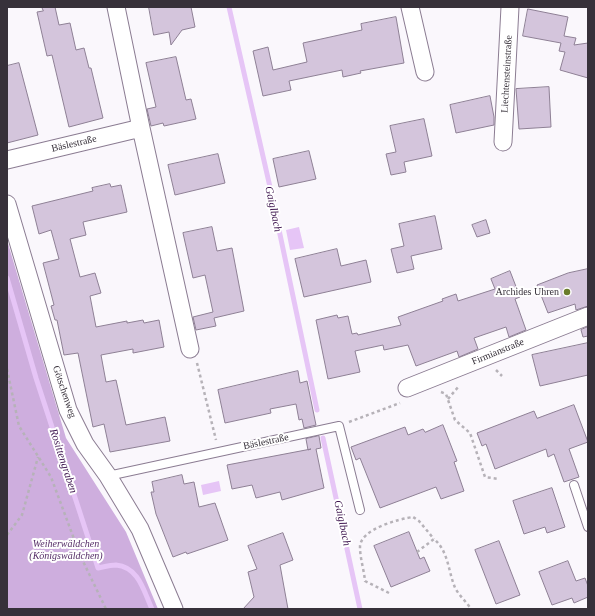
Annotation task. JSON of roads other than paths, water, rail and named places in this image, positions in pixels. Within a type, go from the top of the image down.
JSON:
[{"type":"street","points":[[116,7],[141,128],[190,348]]},
{"type":"street","points":[[410,7],[425,72]]},
{"type":"street","name":"Liechtensteinstraße","points":[[503,142],[510,7]]},
{"type":"street","name":"Bäslestraße","points":[[7,160],[141,128]]},
{"type":"street","name":"Götschenweg","points":[[7,204],[68,410],[85,444],[108,476],[140,528],[174,609]]},
{"type":"street","name":"Firmianstraße","points":[[407,395],[588,316]]},
{"type":"lane","name":"Bäslestraße","points":[[108,476],[338,426],[360,510]]},
{"type":"lane","points":[[574,485],[588,527]]},
{"type":"waterway","name":"Gaiglbach","points":[[229,7],[270,187],[317,410]]},
{"type":"waterway","name":"Rosittengraben","points":[[7,278],[36,378],[98,568],[116,565],[130,570],[140,581],[152,609]]},
{"type":"waterway","name":"Gaiglbach","points":[[323,438],[360,609]]},
{"type":"place","name":"Archides Uhren","points":[[567,292]]},
{"type":"park label","name":"Weiherwäldchen (Königswäldchen)","points":[[66,550]]}]
